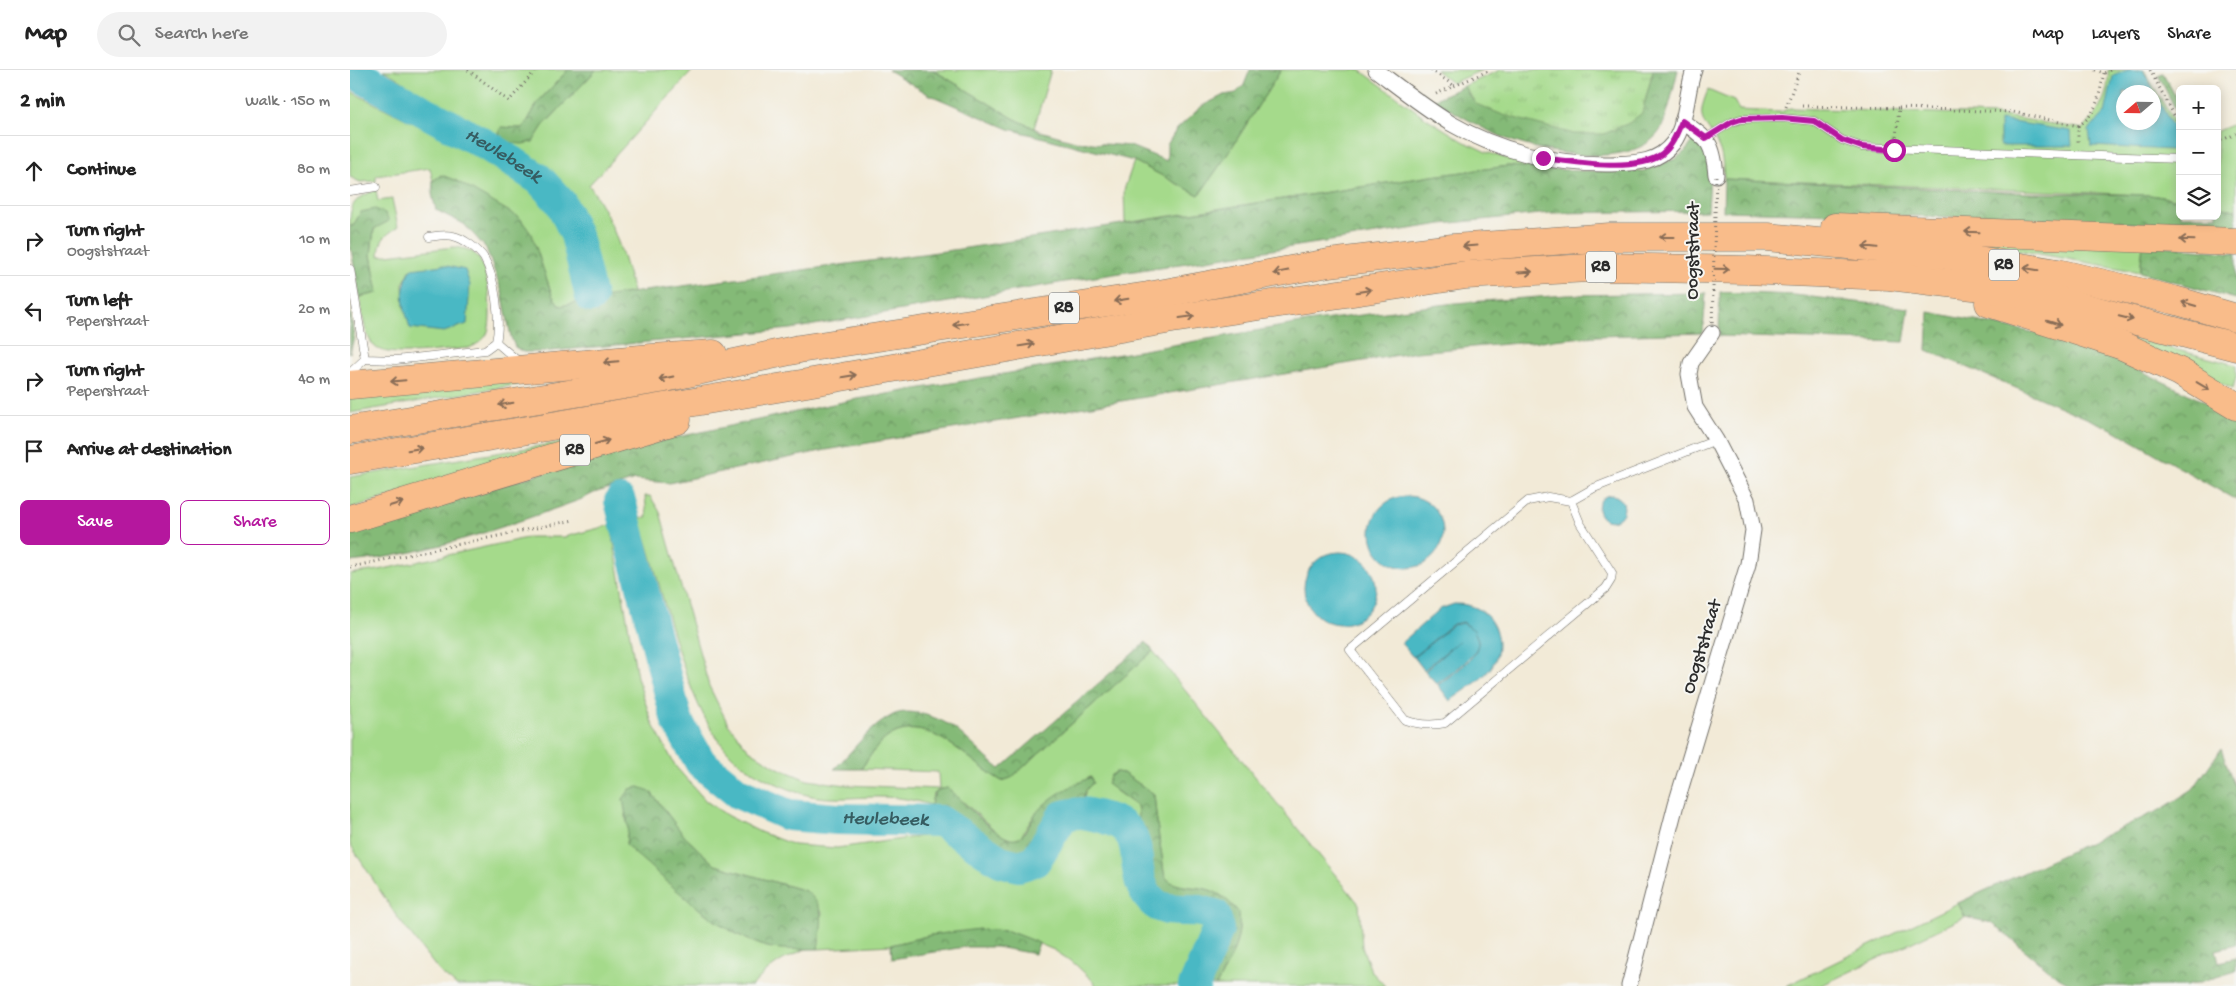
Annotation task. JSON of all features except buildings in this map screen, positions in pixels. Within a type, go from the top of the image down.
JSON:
[{"type":"highway","points":[[1768,237],[1815,226],[2236,242]]},
{"type":"highway","name":"R8","points":[[350,430],[660,380],[799,349],[1148,296],[1329,263],[1453,248],[1610,238],[1768,237],[1947,255],[2058,273],[2174,300],[2236,318]]},
{"type":"highway","name":"R8","points":[[350,460],[1172,319],[1466,275],[1606,267],[1889,276],[1982,287],[2052,299],[2236,347]]},
{"type":"highway","points":[[1889,276],[2018,312],[2123,346],[2180,372],[2236,406]]},
{"type":"highway","name":"R8","points":[[350,385],[652,358],[799,349]]},
{"type":"highway","name":"R8","points":[[350,519],[548,458],[801,384]]},
{"type":"street","points":[[1376,70],[1451,123],[1494,144],[1543,158],[1592,164],[1638,163],[1662,154],[1674,142],[1682,121],[1694,70]]},
{"type":"street","points":[[1682,121],[1706,138],[1714,152],[1716,176]]},
{"type":"street","name":"Oogststraat","points":[[1629,986],[1676,804],[1748,564],[1753,530],[1747,500],[1716,440],[1695,407],[1688,374],[1691,363],[1712,330]]},
{"type":"lane","points":[[1706,138],[1732,122],[1741,119],[1782,118],[1814,121],[1842,140],[1862,147],[1894,150],[2079,156],[2142,156],[2176,159]]},
{"type":"lane","points":[[350,190],[376,187]]},
{"type":"lane","points":[[350,374],[364,359],[396,360],[443,356],[485,350],[496,342],[499,330],[495,301],[490,271],[483,257],[468,243],[452,235],[430,237]]},
{"type":"lane","points":[[350,270],[364,359]]},
{"type":"lane","points":[[496,342],[515,360],[531,369]]},
{"type":"lane","points":[[1571,501],[1580,523],[1612,573],[1611,580],[1606,588],[1446,723],[1433,726],[1405,720],[1350,650],[1528,500],[1548,497],[1571,501],[1594,488],[1716,440]]},
{"type":"path","points":[[468,70],[509,101],[536,70]]},
{"type":"path","points":[[1431,70],[1453,86]]},
{"type":"path","points":[[1419,102],[1490,70]]},
{"type":"path","points":[[1782,118],[1800,70]]},
{"type":"path","points":[[2095,70],[2104,73],[2110,70]]},
{"type":"path","points":[[2150,70],[2176,119]]},
{"type":"path","points":[[2078,126],[2092,114],[2096,107],[2104,73]]},
{"type":"path","points":[[1786,105],[2013,112],[2078,126]]},
{"type":"path","points":[[1894,150],[1899,108]]},
{"type":"path","points":[[2078,126],[2079,156]]},
{"type":"path","points":[[2221,140],[2236,134]]},
{"type":"path","name":"Oogststraat","points":[[1712,330],[1716,176]]},
{"type":"path","points":[[350,567],[574,520]]},
{"type":"green space","points":[[383,70],[568,70],[538,102],[522,128],[501,128],[533,141],[543,126],[596,70],[693,70],[589,185],[604,210],[616,236],[633,292],[601,298],[589,248],[576,212],[557,186],[544,173],[512,151],[438,108]]},
{"type":"green space","points":[[568,70],[596,70],[543,126],[533,142],[522,144],[504,142],[499,133],[501,127],[522,128],[538,102]]},
{"type":"green space","points":[[888,70],[933,70],[1013,118],[1040,131],[1079,142],[1130,146],[1167,161],[1167,145],[1176,130],[1202,106],[1224,95],[1236,93],[1244,85],[1250,70],[1281,70],[1199,195],[1134,161],[1009,129],[928,94]]},
{"type":"green space","points":[[933,70],[1051,70],[1034,128],[1013,118]]},
{"type":"green space","points":[[1281,70],[1360,70],[1426,118],[1463,141],[1486,152],[1536,168],[1508,166],[1432,176],[1125,223],[1124,190],[1134,161],[1199,195]]},
{"type":"green space","points":[[1436,70],[1482,70],[1452,83]]},
{"type":"green space","points":[[1500,70],[1653,70],[1642,113],[1629,123],[1604,134],[1574,134],[1503,115],[1476,104],[1464,86]]},
{"type":"green space","points":[[1653,70],[1678,70],[1662,127],[1646,144],[1628,151],[1606,155],[1559,152],[1516,142],[1483,128],[1433,100],[1464,86],[1470,97],[1642,113]]},
{"type":"green space","points":[[2108,70],[2144,70],[2153,85],[2116,85],[2116,130],[2161,130],[2161,99],[2176,125],[2176,199],[2150,195],[1724,179],[1720,152],[1702,117],[1702,110],[1708,90],[1734,101],[1739,110],[1780,112],[1791,108],[1997,115],[2083,129],[2098,110],[2107,86]]},
{"type":"green space","points":[[2163,73],[2176,97],[2176,110],[2158,75]]},
{"type":"green space","points":[[350,91],[525,179],[548,202],[564,235],[581,303],[560,306],[552,295],[544,271],[441,175],[433,181],[430,168],[376,176],[376,181],[360,182],[350,177]]},
{"type":"green space","points":[[2236,123],[2236,210],[2221,208],[2221,129]]},
{"type":"green space","points":[[1697,140],[1706,156],[1708,164],[1708,211],[1550,213],[1442,224],[1088,278],[791,329],[540,352],[523,352],[515,347],[511,337],[502,292],[486,248],[464,224],[436,210],[432,194],[433,181],[441,175],[455,180],[520,218],[532,235],[552,295],[560,306],[615,295],[960,249],[1508,166],[1582,171],[1643,171],[1675,159],[1686,151],[1693,141]]},
{"type":"green space","points":[[1724,179],[2030,193],[2150,195],[2176,199],[2176,220],[2221,220],[2221,208],[2236,210],[2236,231],[2104,221],[1723,211]]},
{"type":"green space","points":[[376,190],[378,201],[392,199],[398,227],[384,238],[380,246],[379,256],[454,247],[469,250],[476,255],[484,270],[490,305],[487,334],[479,343],[469,348],[404,353],[381,350],[370,341],[360,297],[378,293],[371,255],[374,229],[389,220],[361,212],[353,226],[350,226],[352,207],[358,199]],"holes":[[[411,269],[404,308],[403,284]]]},
{"type":"green space","points":[[375,209],[385,213],[389,221],[374,229],[371,255],[378,293],[360,297],[350,244],[350,226],[353,226],[361,212]]},
{"type":"green space","points":[[1940,236],[2143,244],[2140,272]]},
{"type":"green space","points":[[2143,244],[2236,253],[2236,299],[2140,272]]},
{"type":"green space","points":[[1720,292],[1794,295],[1909,308],[1904,342],[1719,336]]},
{"type":"green space","points":[[1706,293],[1703,333],[1597,336],[1417,352],[826,450],[669,483],[635,480],[468,538],[409,553],[350,562],[350,530],[596,457],[678,437],[852,400],[1307,322],[1455,303],[1567,295]]},
{"type":"green space","points":[[350,307],[354,337],[350,353]]},
{"type":"green space","points":[[1929,312],[2062,338],[2141,371],[2207,403],[2236,421],[2236,500],[2112,429],[1927,350]]},
{"type":"green space","points":[[2092,328],[2236,365],[2236,378],[2233,389]]},
{"type":"green space","points":[[592,372],[350,413],[350,393]]},
{"type":"green space","points":[[606,435],[350,508],[350,477]]},
{"type":"green space","points":[[645,496],[650,496],[660,512],[709,686],[728,724],[749,750],[778,768],[807,780],[847,785],[939,789],[938,772],[861,769],[874,750],[886,738],[906,730],[920,731],[935,735],[950,743],[1002,781],[1011,778],[1153,651],[1359,904],[1362,947],[1371,971],[1385,986],[1216,986],[1234,951],[1239,933],[1239,913],[1227,900],[1216,893],[1207,889],[1174,883],[1165,876],[1154,794],[1123,773],[1116,772],[1110,776],[1116,791],[1137,806],[1139,814],[1137,827],[1099,810],[1066,804],[1083,799],[1086,790],[1093,783],[1090,777],[1035,814],[1020,838],[1012,840],[1000,835],[948,788],[933,794],[931,805],[906,799],[886,797],[815,797],[774,783],[745,766],[730,754],[713,732],[699,706],[686,675],[639,518],[647,517]]},
{"type":"green space","points":[[611,525],[637,677],[652,723],[676,767],[706,801],[728,816],[760,832],[794,845],[837,848],[945,833],[990,860],[1013,869],[1026,870],[1040,869],[1055,839],[1067,824],[1074,821],[1091,820],[1110,825],[1124,835],[1128,841],[1130,850],[1129,867],[1132,881],[1137,892],[1145,901],[1154,908],[1165,912],[1189,917],[1202,917],[1207,923],[1209,934],[1189,986],[1096,986],[1075,964],[1054,950],[1008,931],[931,935],[891,945],[818,949],[822,912],[806,891],[715,865],[685,837],[650,791],[625,813],[628,827],[626,844],[691,902],[726,928],[764,946],[806,949],[776,964],[752,986],[457,986],[439,971],[397,917],[350,844],[350,574],[379,570],[531,537],[564,537]]},
{"type":"green space","points":[[1146,642],[1153,651],[1011,778],[1002,781],[950,743],[935,735],[906,730],[886,738],[874,750],[861,769],[834,769],[877,726],[893,715],[907,712],[931,716],[951,726],[1000,769]]},
{"type":"green space","points":[[2221,749],[2236,790],[2236,945],[2216,950],[2219,962],[2236,958],[2236,971],[2187,986],[2074,986],[2055,975],[1992,923],[1965,917],[1958,903],[2162,809],[2193,789]]},
{"type":"green space","points":[[1116,772],[1123,773],[1154,794],[1165,876],[1174,883],[1207,889],[1220,895],[1239,913],[1239,933],[1234,951],[1216,986],[1202,986],[1219,950],[1224,920],[1218,911],[1199,906],[1176,905],[1159,900],[1152,895],[1145,882],[1140,863],[1137,806],[1107,784],[1110,776]]},
{"type":"green space","points":[[1091,777],[1093,783],[1086,790],[1083,799],[1066,804],[1050,816],[1031,856],[1028,857],[1010,857],[994,851],[975,839],[931,805],[935,793],[948,788],[978,817],[996,831],[1011,839],[1016,839],[1023,834],[1036,813],[1048,801],[1061,792]]},
{"type":"green space","points":[[639,787],[650,791],[685,837],[715,865],[806,891],[818,904],[820,911],[821,924],[818,949],[776,949],[745,938],[728,929],[694,905],[633,852],[626,844],[628,827],[623,799],[630,789]]},
{"type":"green space","points":[[1958,903],[1965,917],[1820,986],[1786,986]]},
{"type":"green space","points":[[979,929],[1008,931],[1039,943],[1035,954],[996,947],[964,947],[892,959],[891,945],[931,935]]},
{"type":"water","points":[[2128,70],[2143,70],[2151,85],[2116,85],[2116,130],[2161,130],[2161,105],[2172,126],[2173,150],[2091,146],[2089,130],[2105,113],[2113,76]]},
{"type":"water","points":[[2000,120],[2071,131],[2072,146],[2000,146]]},
{"type":"water","points":[[443,265],[465,270],[470,285],[467,324],[444,332],[410,328],[403,298],[407,277],[411,269]]},
{"type":"water","points":[[1611,495],[1620,499],[1624,508],[1620,517],[1611,521],[1602,517],[1598,508],[1602,499]]},
{"type":"water","points":[[1407,496],[1427,502],[1437,512],[1443,532],[1437,552],[1427,562],[1407,568],[1387,562],[1377,552],[1371,532],[1377,512],[1387,502]]},
{"type":"water","points":[[1340,552],[1360,558],[1370,568],[1376,588],[1370,608],[1360,618],[1340,624],[1320,618],[1310,608],[1304,588],[1310,568],[1320,558]]},
{"type":"water","points":[[1454,604],[1474,607],[1480,610],[1492,622],[1498,646],[1494,662],[1486,674],[1450,701],[1438,685],[1465,664],[1472,656],[1477,648],[1478,640],[1473,631],[1463,622],[1453,624],[1413,657],[1401,643],[1440,609]]},
{"type":"water","points":[[1463,623],[1474,630],[1478,640],[1477,647],[1468,659],[1437,684],[1425,671],[1459,641],[1424,670],[1414,657],[1453,625]]},
{"type":"waterway","name":"Heulebeek","points":[[350,71],[488,146],[539,179],[561,203],[576,235],[591,297]]},
{"type":"waterway","name":"Heulebeek","points":[[620,501],[677,721],[701,763],[738,793],[788,815],[837,819],[940,821],[1000,861],[1019,866],[1035,861],[1063,816],[1079,813],[1088,814],[1120,824],[1129,832],[1134,842],[1139,877],[1152,901],[1162,908],[1194,910],[1215,915],[1218,929],[1194,986]]},
{"type":"route","points":[[1543,158],[1592,164],[1638,163],[1662,154],[1674,142],[1682,121],[1706,138],[1732,122],[1755,118],[1814,121],[1830,130],[1842,140],[1862,147],[1894,150]]}]
